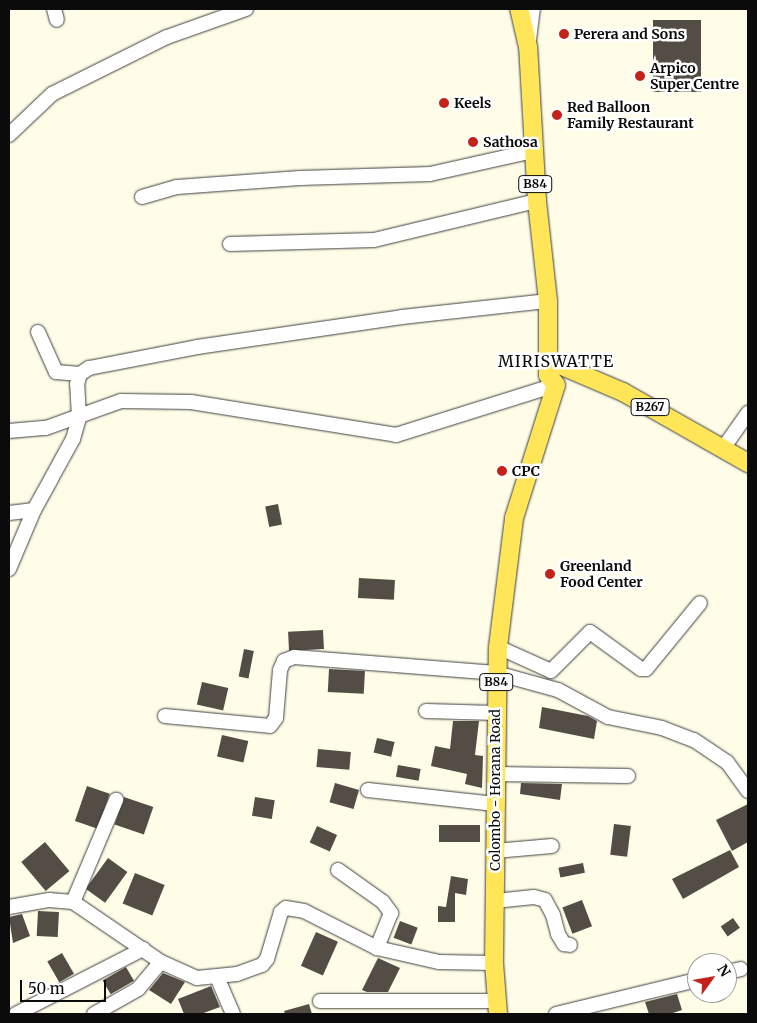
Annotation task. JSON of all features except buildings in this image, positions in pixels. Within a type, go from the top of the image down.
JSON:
[{"type":"main road","name":"B84","points":[[519,9],[528,47],[533,151],[548,301],[548,375],[556,386]]},
{"type":"main road","name":"B267","points":[[548,360],[623,392],[724,447],[748,463]]},
{"type":"main road","name":"Colombo - Horana Road","points":[[498,1008],[494,963],[496,672],[498,647],[514,518],[556,386]]},
{"type":"street","points":[[9,135],[52,94],[167,37],[246,9]]},
{"type":"street","points":[[528,47],[533,9]]},
{"type":"street","points":[[142,197],[177,188],[300,178],[430,174],[533,151]]},
{"type":"street","points":[[230,244],[374,240],[537,201]]},
{"type":"street","points":[[38,332],[56,372],[80,374],[89,368],[197,347],[402,317],[548,301]]},
{"type":"street","points":[[9,569],[34,510],[73,438],[79,418],[77,384],[80,374]]},
{"type":"street","points":[[9,431],[46,428],[79,418],[121,401],[191,402],[396,435],[556,386]]},
{"type":"street","points":[[724,447],[748,413]]},
{"type":"street","points":[[9,513],[34,510]]},
{"type":"street","points":[[498,647],[551,670],[590,632],[640,669],[646,669],[700,603]]},
{"type":"street","points":[[165,716],[270,726],[276,718],[280,670],[284,661],[294,657],[496,672],[558,690],[608,717],[662,728],[694,740],[727,762],[748,791]]},
{"type":"street","points":[[426,711],[496,713]]},
{"type":"street","points":[[496,774],[628,776]]},
{"type":"street","points":[[368,790],[495,804]]},
{"type":"street","points":[[74,902],[116,800]]},
{"type":"street","points":[[495,851],[552,846]]},
{"type":"street","points":[[338,870],[384,902],[391,913],[377,948]]},
{"type":"street","points":[[495,901],[534,897],[545,900],[554,915],[558,934],[564,944],[570,945]]},
{"type":"street","points":[[9,907],[49,900],[74,902],[161,962],[184,974],[217,977],[237,974],[264,962],[281,912],[286,908],[304,910],[377,948],[439,962],[494,963]]},
{"type":"street","points":[[16,1014],[143,949]]},
{"type":"street","points":[[94,1014],[138,988],[161,962]]},
{"type":"street","points":[[217,977],[233,1014]]},
{"type":"street","points":[[556,1014],[687,982]]},
{"type":"street","points":[[320,1001],[498,1008]]},
{"type":"place","name":"Perera and Sons","points":[[564,34]]},
{"type":"place","name":"Arpico Super Centre","points":[[640,76]]},
{"type":"place","name":"Keels","points":[[444,103]]},
{"type":"place","name":"Red Balloon Family Restaurant","points":[[557,115]]},
{"type":"place","name":"Sathosa","points":[[473,142]]},
{"type":"place","name":"CPC","points":[[502,471]]},
{"type":"place","name":"Greenland Food Center","points":[[550,574]]},
{"type":"district","name":"MIRISWATTE","points":[[556,361]]}]
